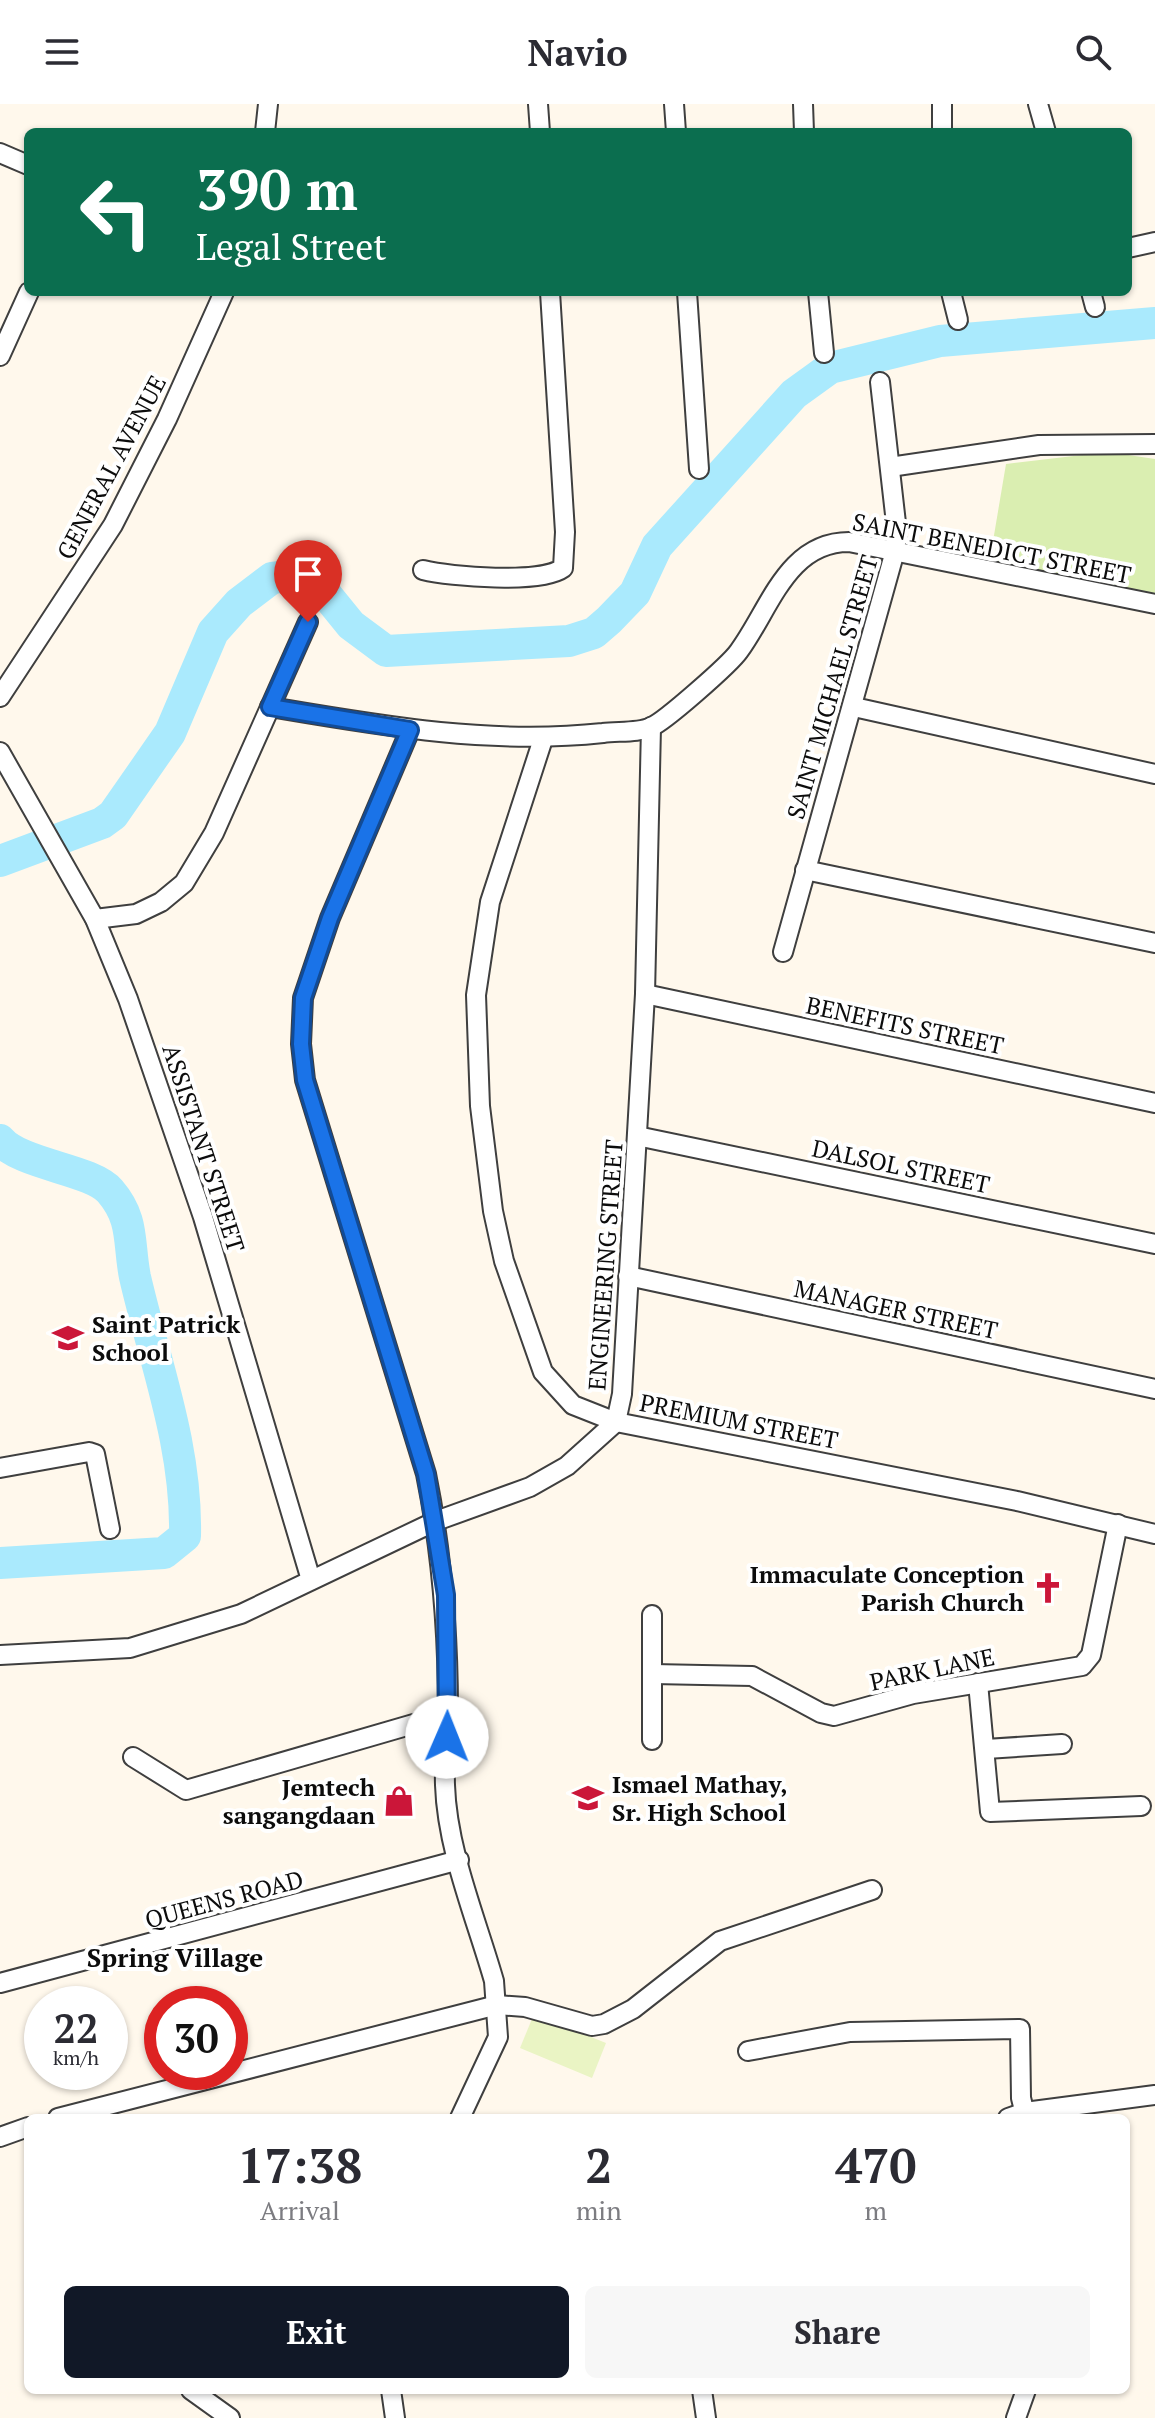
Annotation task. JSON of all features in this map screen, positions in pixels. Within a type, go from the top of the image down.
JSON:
[{"type":"street","points":[[265,128],[268,104]]},
{"type":"street","points":[[538,104],[540,128]]},
{"type":"street","points":[[674,104],[676,128]]},
{"type":"street","points":[[803,104],[804,128]]},
{"type":"street","points":[[942,104],[942,128]]},
{"type":"street","points":[[1038,104],[1045,128]]},
{"type":"street","points":[[0,153],[24,163]]},
{"type":"street","points":[[1132,247],[1155,242]]},
{"type":"street","points":[[0,354],[27,296]]},
{"type":"street","name":"GENERAL AVENUE","points":[[0,697],[113,525],[167,419],[222,296]]},
{"type":"street","points":[[423,570],[446,576],[482,578],[540,575],[563,568],[565,532],[550,296]]},
{"type":"street","points":[[687,296],[699,469]]},
{"type":"street","points":[[818,296],[824,353]]},
{"type":"street","points":[[952,296],[958,320]]},
{"type":"street","name":"SAINT MICHAEL STREET","points":[[783,952],[854,707],[895,551],[890,467],[880,382]]},
{"type":"street","points":[[890,467],[1039,445],[1155,444]]},
{"type":"street","name":"SAINT BENEDICT STREET","points":[[651,727],[734,657],[785,576],[816,548],[831,542],[849,542],[1155,604]]},
{"type":"street","points":[[95,919],[136,914],[161,902],[184,883],[214,833],[308,622]]},
{"type":"street","points":[[270,707],[410,730],[543,739],[651,727]]},
{"type":"street","points":[[854,707],[1155,774]]},
{"type":"street","name":"ENGINEERING STREET","points":[[0,1655],[130,1648],[241,1614],[436,1521],[530,1487],[567,1466],[616,1422],[622,1394],[645,994],[651,727]]},
{"type":"street","points":[[410,730],[330,918],[303,998],[301,1044],[305,1080],[426,1474],[436,1521],[446,1595],[448,1714],[445,1785],[459,1860],[494,1981],[497,2005],[498,2037],[462,2114]]},
{"type":"street","name":"PREMIUM STREET","points":[[543,739],[490,902],[476,995],[480,1106],[493,1211],[504,1261],[543,1372],[573,1405],[616,1422],[1155,1534]]},
{"type":"street","name":"ASSISTANT STREET","points":[[0,752],[95,919],[160,1085],[203,1217],[311,1580]]},
{"type":"street","points":[[805,870],[1155,943]]},
{"type":"street","name":"BENEFITS STREET","points":[[645,994],[1155,1103]]},
{"type":"street","name":"DALSOL STREET","points":[[637,1136],[1155,1244]]},
{"type":"street","name":"MANAGER STREET","points":[[628,1276],[1155,1389]]},
{"type":"street","points":[[0,1468],[89,1452],[95,1454],[110,1529]]},
{"type":"street","name":"PARK LANE","points":[[653,1674],[752,1676],[821,1713],[834,1716],[913,1694],[1082,1666],[1088,1661],[1118,1524]]},
{"type":"street","points":[[652,1615],[652,1740]]},
{"type":"street","points":[[978,1683],[990,1812],[1141,1806]]},
{"type":"street","points":[[133,1757],[186,1790],[448,1714]]},
{"type":"street","points":[[986,1749],[1062,1744]]},
{"type":"street","name":"QUEENS ROAD","points":[[0,1983],[459,1860]]},
{"type":"street","points":[[74,2114],[497,2005],[525,2007],[592,2026],[604,2024],[633,2009],[720,1941],[872,1890]]},
{"type":"street","points":[[748,2051],[850,2032],[1020,2029],[1020,2114]]},
{"type":"street","points":[[1033,2114],[1155,2095]]},
{"type":"street","points":[[0,2137],[24,2128]]},
{"type":"street","points":[[197,2394],[230,2418]]},
{"type":"street","points":[[392,2394],[395,2418]]},
{"type":"street","points":[[703,2394],[706,2418]]},
{"type":"street","points":[[1016,2418],[1025,2394]]},
{"type":"green space","points":[[1108,452],[1155,459],[1155,598],[989,565],[1006,464]]},
{"type":"green space","points":[[534,2014],[606,2043],[592,2078],[520,2048]]},
{"type":"waterway","points":[[0,861],[102,823],[113,815],[170,733],[213,632],[239,603],[272,578],[288,576],[325,593],[351,625],[386,651],[569,641],[594,633],[635,593],[657,546],[794,394],[830,368],[940,341],[1155,323]]},
{"type":"waterway","points":[[0,1140],[23,1155],[101,1184],[110,1191],[123,1212],[135,1277],[175,1437],[181,1469],[185,1536],[164,1553],[0,1563]]},
{"type":"place","name":"Saint Patrick School","points":[[68,1338]]},
{"type":"place","name":"Immaculate Conception Parish Church","points":[[1048,1588]]},
{"type":"place","name":"Ismael Mathay, Sr. High School","points":[[588,1798]]},
{"type":"place","name":"Jemtech sangangdaan","points":[[399,1801]]},
{"type":"district","name":"Spring Village","points":[[175,1957]]},
{"type":"route","points":[[308,622],[270,707],[410,730],[330,918],[303,998],[301,1044],[305,1080],[426,1474],[436,1521],[446,1595],[447,1737]]}]
